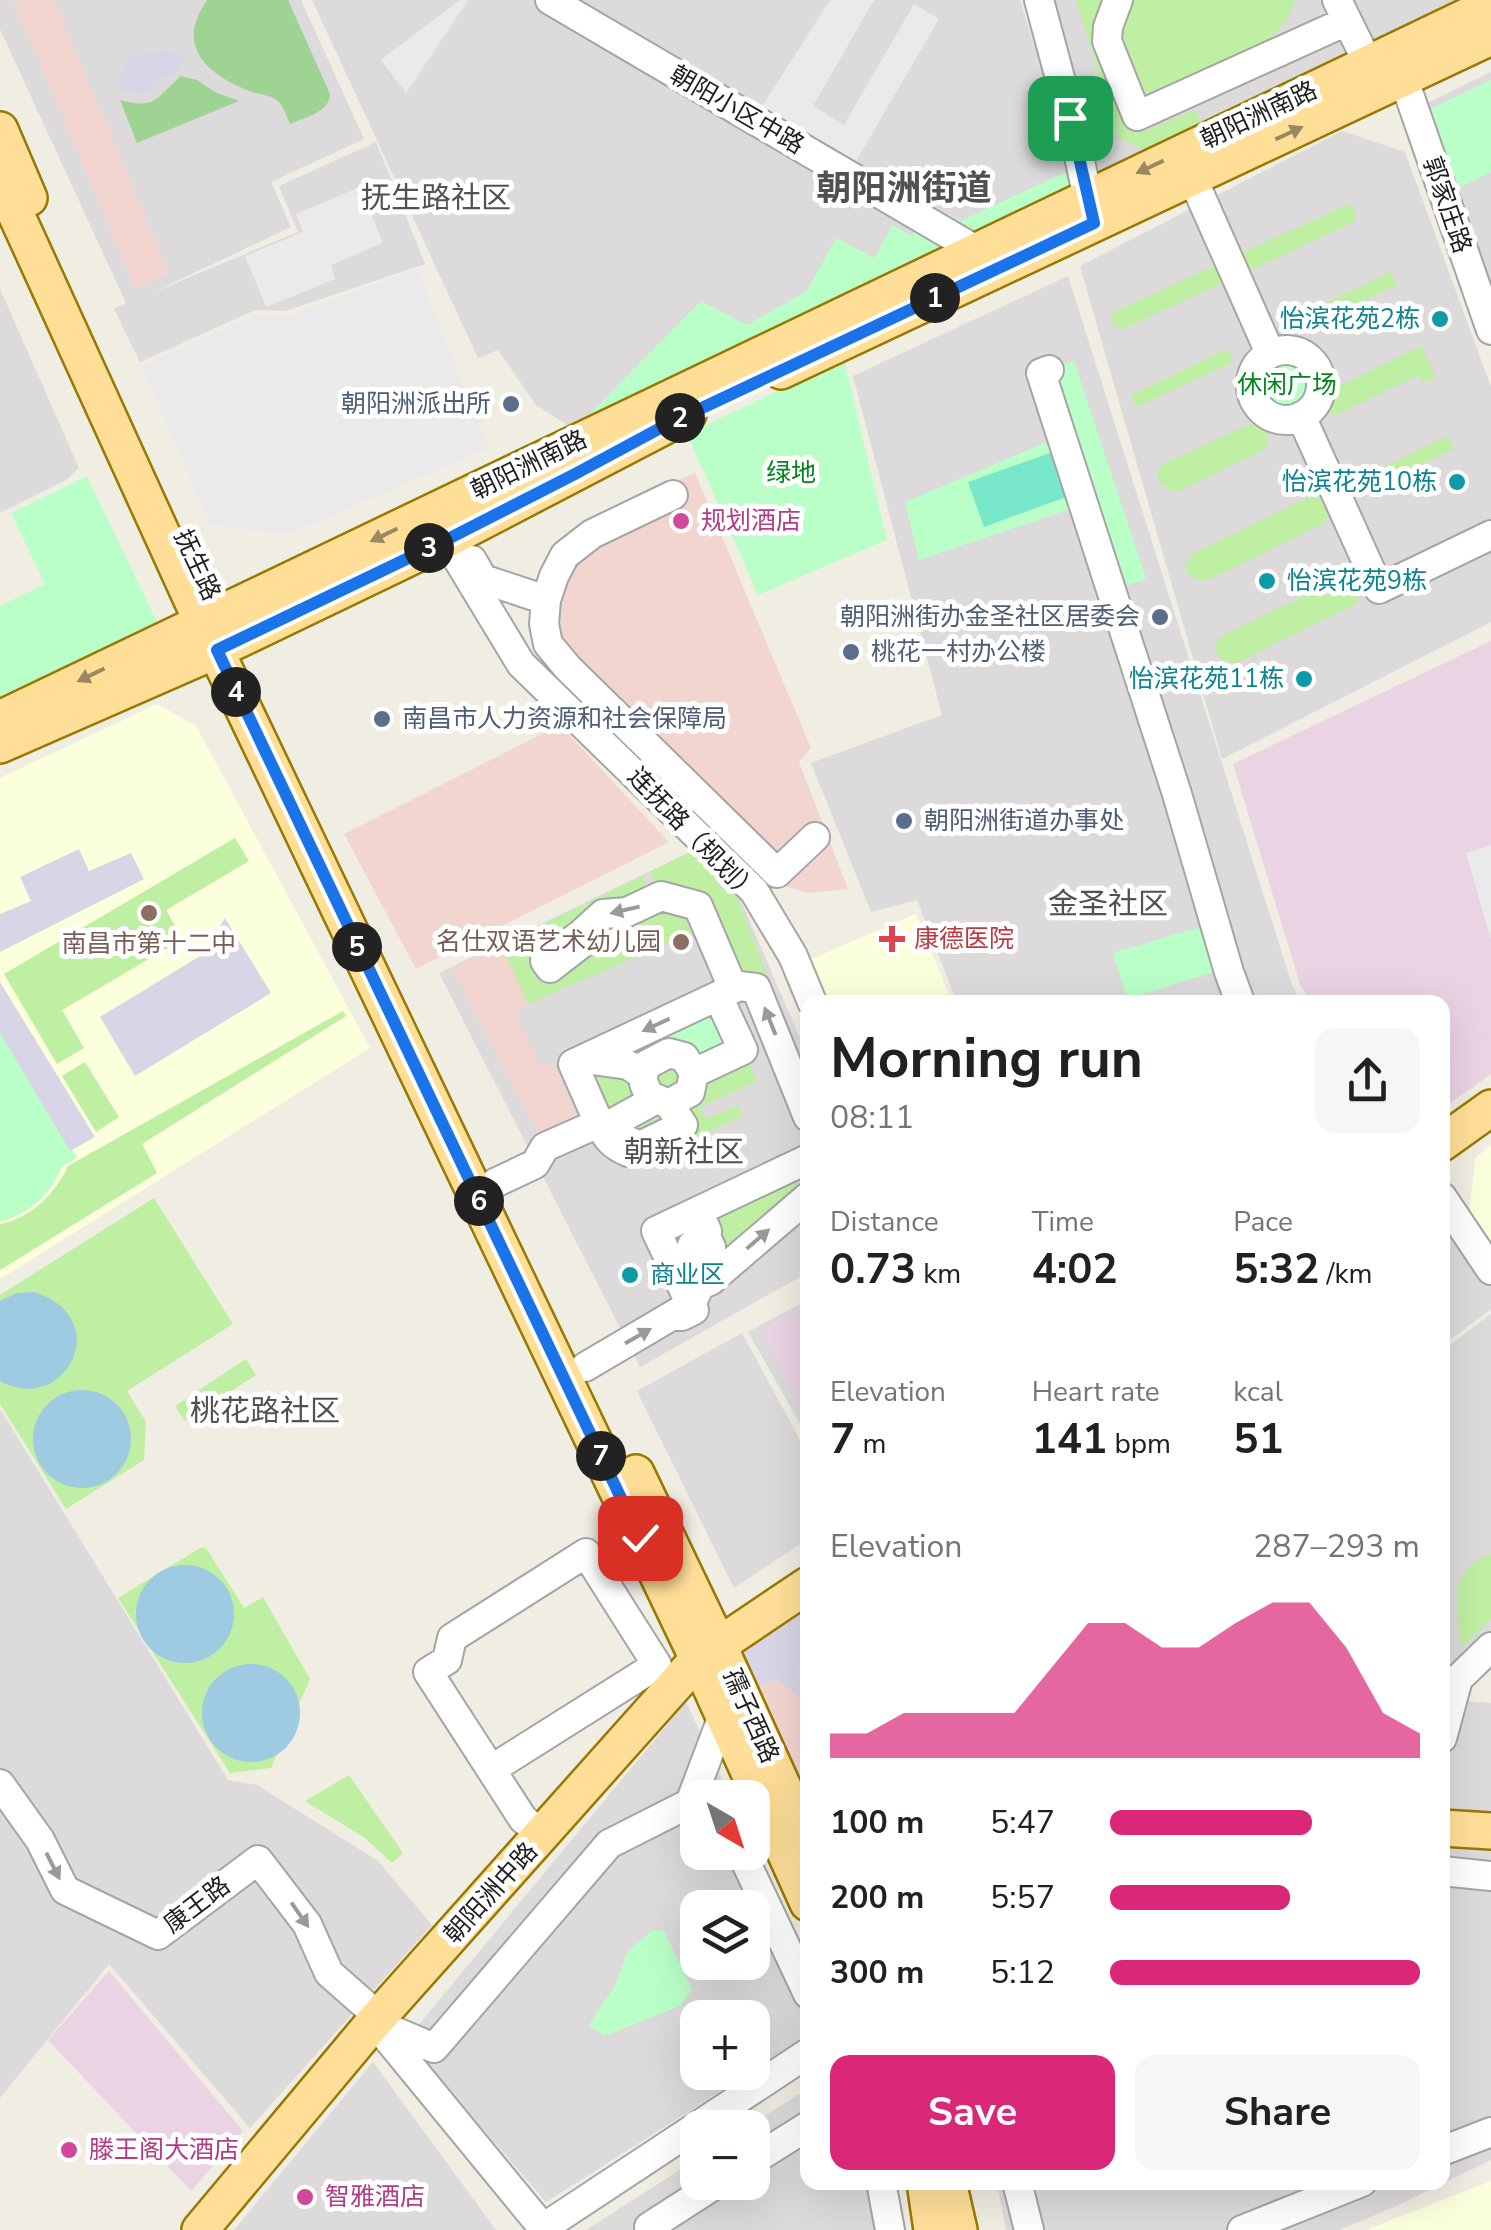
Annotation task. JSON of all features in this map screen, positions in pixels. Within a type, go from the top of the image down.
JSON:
[{"type":"main road","name":"朝阳洲南路","points":[[0,719],[451,537],[1368,64],[1491,5]]},
{"type":"main road","name":"朝阳洲南路","points":[[0,745],[976,250],[1192,177],[1491,38]]},
{"type":"main road","name":"抚生路","points":[[0,130],[218,632],[585,1368],[708,1651]]},
{"type":"main road","name":"抚生路","points":[[0,179],[708,1651]]},
{"type":"main road","points":[[1450,1136],[1491,1108]]},
{"type":"main road","name":"朝阳洲中路","points":[[200,2230],[376,2019],[708,1651],[800,1590]]},
{"type":"main road","name":"孺子西路","points":[[708,1651],[723,1716],[800,1885]]},
{"type":"main road","name":"孺子西路","points":[[708,1651],[800,1826]]},
{"type":"main road","points":[[1450,1828],[1491,1831]]},
{"type":"main road","points":[[925,2190],[932,2230]]},
{"type":"main road","points":[[950,2190],[959,2230]]},
{"type":"street","name":"朝阳小区中路","points":[[550,0],[976,250]]},
{"type":"street","points":[[1038,0],[1091,210]]},
{"type":"street","points":[[1118,0],[1107,41],[1137,116],[1342,10],[1368,64]]},
{"type":"street","name":"郭家庄路","points":[[1404,80],[1491,330]]},
{"type":"street","points":[[1192,177],[1270,352]]},
{"type":"street","points":[[1281,349],[1304,354],[1319,371],[1320,394],[1301,416],[1274,418],[1256,404],[1250,380],[1260,360],[1270,352],[1281,349]]},
{"type":"street","points":[[1229,972],[1238,968],[1050,370],[1041,373],[1177,794],[1229,972],[1237,995]]},
{"type":"street","points":[[1301,416],[1379,589],[1491,535]]},
{"type":"street","points":[[672,495],[592,534],[566,556],[546,600],[544,624],[548,644],[777,873],[815,837]]},
{"type":"street","points":[[451,537],[482,579],[546,600]]},
{"type":"street","name":"连抚路（规划）","points":[[451,537],[521,664],[754,891],[793,956],[809,995]]},
{"type":"street","points":[[580,935],[603,914],[628,912],[661,896],[698,906],[743,1050],[694,1073]]},
{"type":"street","points":[[579,1062],[739,986],[756,988],[800,1097]]},
{"type":"street","points":[[495,1183],[535,1164],[545,1147],[651,1102],[654,1092],[646,1066],[669,1053],[684,1057],[694,1073],[690,1092],[654,1092]]},
{"type":"street","points":[[579,1062],[628,1065],[683,1124],[628,1152],[613,1146],[601,1126],[579,1062]]},
{"type":"street","points":[[697,1274],[656,1231],[800,1162]]},
{"type":"street","points":[[585,1368],[697,1274],[800,1202]]},
{"type":"street","points":[[1450,1208],[1491,1270]]},
{"type":"street","points":[[492,1770],[657,1665],[586,1553],[452,1638],[447,1660],[428,1672],[523,1819],[543,1836]]},
{"type":"street","points":[[1450,1708],[1458,1679],[1491,1647]]},
{"type":"street","points":[[706,1780],[723,1716]]},
{"type":"street","name":"康王路","points":[[0,1784],[40,1840],[65,1890],[158,1936],[258,1860],[307,1924],[329,1973],[376,2019],[543,2228]]},
{"type":"street","points":[[376,2019],[434,2048],[609,1844],[680,1809]]},
{"type":"street","points":[[750,1870],[800,1977]]},
{"type":"street","points":[[1450,1872],[1491,1876]]},
{"type":"street","points":[[543,2228],[800,2058]]},
{"type":"street","points":[[770,2150],[800,2131]]},
{"type":"street","points":[[1450,2148],[1491,2132]]},
{"type":"street","points":[[882,2190],[890,2230]]},
{"type":"street","points":[[1019,2190],[1029,2230]]},
{"type":"street","points":[[1242,2230],[1342,2190]]},
{"type":"street","points":[[649,2227],[691,2200]]},
{"type":"shaded area","points":[[0,0],[301,0],[364,139],[271,182],[291,227],[147,295],[298,232],[279,186],[376,142],[425,264],[285,311],[255,310],[140,362],[114,309],[126,303],[0,29]]},
{"type":"shaded area","points":[[13,0],[54,0],[169,273],[135,288]]},
{"type":"shaded area","points":[[312,0],[1020,0],[1082,196],[582,434],[536,405],[498,350],[478,358]]},
{"type":"shaded area","points":[[460,0],[468,0],[406,93],[381,60]]},
{"type":"shaded area","points":[[830,0],[874,0],[813,106],[844,125],[914,4],[939,19],[848,175],[754,119]]},
{"type":"shaded area","points":[[1050,0],[1457,0],[1100,173]]},
{"type":"shaded area","points":[[165,49],[184,58],[175,73],[156,81],[147,95],[122,90],[119,83],[129,54],[142,56]]},
{"type":"shaded area","points":[[1491,72],[1491,297],[1419,107]]},
{"type":"shaded area","points":[[1342,131],[1405,152],[1491,387],[1491,622],[1222,759],[1080,266]]},
{"type":"shaded area","points":[[360,187],[383,243],[331,265],[335,279],[266,307],[245,256],[303,232],[296,214]]},
{"type":"shaded area","points":[[417,269],[488,448],[289,534],[210,525],[142,366],[253,315],[287,316]]},
{"type":"shaded area","points":[[1068,276],[1297,995],[954,995],[917,900],[871,912],[811,763],[942,715],[853,376]]},
{"type":"shaded area","points":[[0,289],[79,468],[66,480],[0,513]]},
{"type":"shaded area","points":[[695,473],[811,748],[799,762],[848,889],[808,893],[767,877],[548,668],[532,640],[537,577],[553,556],[590,520]]},
{"type":"shaded area","points":[[1491,641],[1491,1074],[1450,1103],[1450,995],[1307,995],[1300,984],[1233,764]]},
{"type":"shaded area","name":"南昌市第十二中","points":[[157,704],[196,726],[370,1048],[0,1279],[0,778]]},
{"type":"shaded area","points":[[560,725],[669,842],[416,969],[344,834]]},
{"type":"shaded area","points":[[715,840],[800,1039],[800,1277],[640,1367],[439,973]]},
{"type":"shaded area","points":[[1491,845],[1491,940],[1466,853]]},
{"type":"shaded area","points":[[79,849],[89,871],[131,853],[144,879],[0,952],[0,914],[31,901],[20,877]]},
{"type":"shaded area","name":"康德医院","points":[[916,914],[949,995],[815,995],[802,963]]},
{"type":"shaded area","points":[[225,918],[271,993],[135,1076],[100,1017],[205,953],[214,944]]},
{"type":"shaded area","points":[[501,945],[528,1004],[514,1011],[541,1066],[552,1062],[584,1130],[545,1147],[452,969]]},
{"type":"shaded area","points":[[0,982],[95,1137],[70,1151],[0,1033]]},
{"type":"shaded area","points":[[1491,1145],[1491,1242],[1469,1214],[1475,1158]]},
{"type":"shaded area","points":[[1450,1229],[1491,1285],[1491,1309],[1450,1340]]},
{"type":"shaded area","points":[[800,1304],[800,1424],[748,1332]]},
{"type":"shaded area","points":[[800,1309],[800,1405],[761,1330]]},
{"type":"shaded area","points":[[1491,1314],[1491,1631],[1451,1669],[1450,1669],[1450,1345]]},
{"type":"shaded area","points":[[742,1333],[800,1440],[800,1544],[734,1588],[637,1391]]},
{"type":"shaded area","points":[[0,1409],[228,1780],[257,1785],[378,1861],[432,1925],[250,2128],[109,1964],[0,2098]]},
{"type":"shaded area","points":[[800,1599],[800,1800],[732,1645]]},
{"type":"shaded area","points":[[800,1616],[800,1698],[775,1678],[743,1699],[727,1664]]},
{"type":"shaded area","points":[[1450,1700],[1491,1703],[1491,1825],[1450,1822]]},
{"type":"shaded area","points":[[686,1702],[722,1780],[680,1780],[680,1870],[761,1870],[800,1951],[800,2040],[770,2059],[770,2000],[680,2000],[680,2090],[722,2090],[691,2110],[680,2110],[680,2117],[546,2202],[406,2040]]},
{"type":"shaded area","points":[[1450,1848],[1491,1851],[1491,2160],[1450,2180]]},
{"type":"shaded area","points":[[109,1971],[243,2131],[191,2191],[48,2040]]},
{"type":"shaded area","points":[[373,2062],[496,2230],[234,2230]]},
{"type":"shaded area","points":[[800,2093],[800,2190],[890,2190],[898,2230],[586,2230],[680,2170],[680,2200],[770,2200],[770,2112]]},
{"type":"shaded area","points":[[1491,2181],[1491,2230],[1367,2230],[1386,2222]]},
{"type":"shaded area","points":[[998,2190],[1429,2190],[1339,2230],[1006,2230]]},
{"type":"green space","points":[[207,0],[288,0],[330,94],[325,106],[290,124],[276,100],[234,84],[208,67],[195,45],[194,31]]},
{"type":"green space","points":[[1076,0],[1110,0],[1100,39],[1140,133],[1195,110],[1201,124],[1143,149],[1118,137]]},
{"type":"green space","points":[[1125,0],[1295,0],[1289,16],[1271,38],[1157,95],[1147,93],[1133,82],[1110,39]]},
{"type":"green space","points":[[181,76],[239,101],[137,143],[120,100],[149,103]]},
{"type":"green space","points":[[1491,80],[1491,172],[1456,189],[1426,111]]},
{"type":"green space","points":[[1070,170],[1080,193],[576,428],[701,301],[747,325],[807,291],[836,238],[875,258],[892,225],[913,236],[930,205],[961,221]]},
{"type":"green space","points":[[1349,204],[1356,219],[1352,223],[1249,271],[1239,254]]},
{"type":"green space","points":[[1220,263],[1227,281],[1123,329],[1114,326],[1114,312]]},
{"type":"green space","points":[[1391,272],[1397,285],[1301,330],[1295,318]]},
{"type":"green space","points":[[1421,346],[1436,377],[1423,383],[1419,375],[1336,415],[1324,411],[1322,398],[1326,393]]},
{"type":"green space","points":[[1227,349],[1233,362],[1137,407],[1131,395]]},
{"type":"green space","name":"休闲广场","points":[[1286,356],[1306,365],[1315,385],[1306,405],[1286,414],[1266,405],[1257,385],[1266,365]]},
{"type":"green space","name":"绿地","points":[[844,359],[887,540],[758,595],[687,434]]},
{"type":"green space","points":[[1074,361],[1146,579],[1126,585],[1054,367]]},
{"type":"green space","points":[[1250,424],[1267,432],[1267,444],[1262,451],[1178,491],[1170,491],[1159,482],[1157,473],[1161,465]]},
{"type":"green space","points":[[1448,436],[1454,449],[1359,494],[1353,482]]},
{"type":"green space","points":[[1057,438],[1079,506],[919,560],[905,502]]},
{"type":"green space","points":[[1053,452],[1069,496],[984,527],[968,482]]},
{"type":"green space","points":[[87,476],[157,622],[0,698],[0,606],[45,584],[11,513]]},
{"type":"green space","points":[[1311,496],[1326,505],[1328,517],[1321,525],[1206,581],[1187,572],[1185,564],[1192,554]]},
{"type":"green space","points":[[1340,579],[1353,583],[1357,589],[1358,600],[1350,607],[1236,663],[1217,654],[1215,647],[1221,636]]},
{"type":"green space","points":[[235,838],[249,861],[166,910],[183,939],[62,1010],[84,1048],[57,1064],[4,974]]},
{"type":"green space","points":[[715,840],[769,980],[739,986],[719,996],[757,1081],[700,1107],[706,1119],[738,1105],[743,1116],[636,1166],[609,1126],[579,1062],[724,985],[700,929],[528,1004],[501,945],[642,876],[653,899],[661,895],[649,872]]},
{"type":"green space","points":[[1207,925],[1221,970],[1140,995],[1126,995],[1113,953]]},
{"type":"green space","points":[[718,996],[743,1050],[694,1073],[608,1064]]},
{"type":"green space","points":[[343,1011],[346,1016],[142,1144],[157,1173],[0,1270],[0,1224],[41,1203],[68,1166]]},
{"type":"green space","points":[[0,1020],[77,1158],[62,1166],[38,1201],[21,1214],[0,1221]]},
{"type":"green space","points":[[85,1062],[119,1117],[96,1132],[62,1076]]},
{"type":"green space","points":[[800,1169],[800,1202],[692,1287],[660,1239]]},
{"type":"green space","points":[[154,1198],[233,1324],[127,1391],[146,1422],[144,1460],[66,1509],[0,1404],[0,1295]]},
{"type":"green space","points":[[246,1359],[256,1375],[185,1421],[175,1406]]},
{"type":"green space","points":[[206,1548],[244,1608],[263,1597],[310,1679],[271,1768],[230,1773],[118,1598]]},
{"type":"green space","points":[[1491,1554],[1491,1619],[1461,1648],[1457,1606],[1461,1580],[1476,1561]]},
{"type":"green space","points":[[349,1775],[403,1853],[392,1863],[365,1838],[305,1801]]},
{"type":"green space","points":[[653,1930],[664,1931],[680,1964],[680,1980],[688,1980],[692,1989],[680,2000],[680,2006],[605,2036],[589,2025],[614,1987],[628,1951]]},
{"type":"water","points":[[34,1292],[59,1304],[73,1322],[77,1341],[72,1359],[61,1375],[45,1386],[24,1389],[0,1381],[0,1301],[17,1293]]},
{"type":"water","points":[[82,1390],[101,1394],[116,1405],[127,1420],[131,1439],[127,1458],[116,1473],[101,1484],[82,1488],[63,1484],[48,1473],[37,1458],[33,1439],[37,1420],[48,1405],[63,1394]]},
{"type":"water","points":[[185,1565],[204,1569],[219,1580],[230,1595],[234,1614],[230,1633],[219,1648],[204,1659],[185,1663],[166,1659],[151,1648],[140,1633],[136,1614],[140,1595],[151,1580],[166,1569]]},
{"type":"water","points":[[251,1664],[270,1668],[285,1679],[296,1694],[300,1713],[296,1732],[285,1747],[270,1758],[251,1762],[232,1758],[217,1747],[206,1732],[202,1713],[206,1694],[217,1679],[232,1668]]},
{"type":"place","name":"怡滨花苑2栋","points":[[1440,319]]},
{"type":"place","name":"朝阳洲派出所","points":[[511,404]]},
{"type":"place","name":"怡滨花苑10栋","points":[[1457,482]]},
{"type":"place","name":"规划酒店","points":[[681,521]]},
{"type":"place","name":"怡滨花苑9栋","points":[[1267,581]]},
{"type":"place","name":"朝阳洲街办金圣社区居委会","points":[[1160,617]]},
{"type":"place","name":"桃花一村办公楼","points":[[851,652]]},
{"type":"place","name":"怡滨花苑11栋","points":[[1304,679]]},
{"type":"place","name":"南昌市人力资源和社会保障局","points":[[382,719]]},
{"type":"place","name":"朝阳洲街道办事处","points":[[904,821]]},
{"type":"place","name":"南昌市第十二中","points":[[149,913]]},
{"type":"place","name":"康德医院","points":[[892,939]]},
{"type":"place","name":"名仕双语艺术幼儿园","points":[[681,942]]},
{"type":"place","name":"商业区","points":[[630,1275]]},
{"type":"place","name":"滕王阁大酒店","points":[[69,2150]]},
{"type":"place","name":"智雅酒店","points":[[305,2197]]},
{"type":"district","name":"朝阳洲街道","points":[[904,188]]},
{"type":"district","name":"抚生路社区","points":[[436,198]]},
{"type":"district","name":"金圣社区","points":[[1108,904]]},
{"type":"district","name":"朝新社区","points":[[684,1152]]},
{"type":"district","name":"桃花路社区","points":[[265,1411]]},
{"type":"route","points":[[640,1538],[217,650],[446,540],[666,425],[1094,223],[1070,118]]}]
